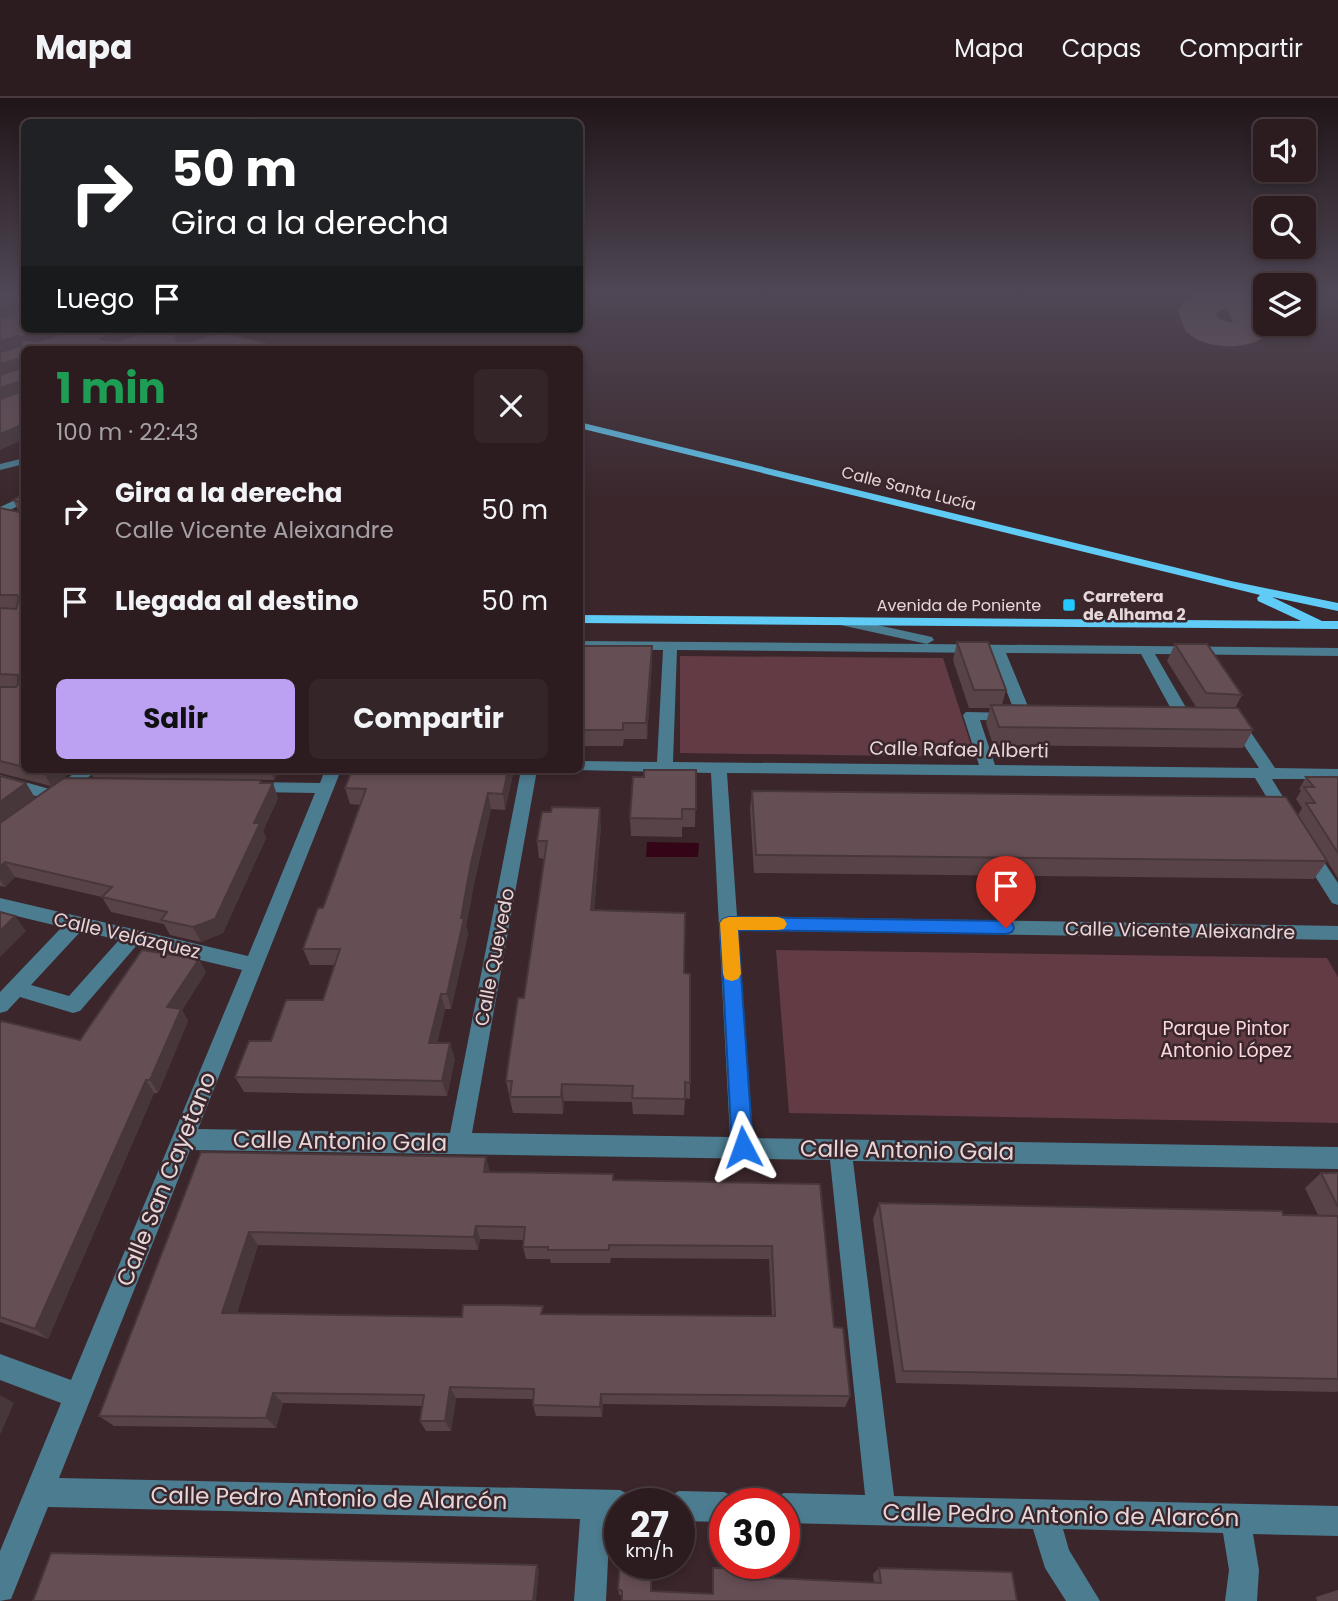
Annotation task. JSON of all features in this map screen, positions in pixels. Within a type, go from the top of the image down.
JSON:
[{"type":"main road","name":"Calle Santa Lucía","points":[[583,426],[1231,584],[1338,607]]},
{"type":"main road","name":"Calle Santa Lucía","points":[[1231,584],[1323,625]]},
{"type":"main road","points":[[1252,625],[1262,608],[1262,598]]},
{"type":"main road","name":"Avenida de Poniente","points":[[583,619],[1338,625]]},
{"type":"street","points":[[0,467],[21,462]]},
{"type":"street","points":[[4,514],[21,501]]},
{"type":"street","points":[[841,621],[961,648]]},
{"type":"street","points":[[583,645],[1338,652]]},
{"type":"street","points":[[665,767],[670,646]]},
{"type":"street","points":[[989,771],[971,715],[1031,716],[997,649]]},
{"type":"street","points":[[1145,650],[1184,718]]},
{"type":"street","points":[[1228,718],[1265,774],[1299,836],[1338,898]]},
{"type":"street","name":"Calle Rafael Alberti","points":[[583,766],[1338,774]]},
{"type":"street","points":[[719,768],[743,1147]]},
{"type":"street","name":"Calle Quevedo","points":[[459,1143],[528,773]]},
{"type":"street","points":[[33,812],[69,785],[92,778]]},
{"type":"street","points":[[229,787],[329,779]]},
{"type":"street","name":"Calle San Cayetano","points":[[0,1588],[329,779]]},
{"type":"street","points":[[0,780],[55,796]]},
{"type":"street","name":"Calle Velázquez","points":[[0,905],[254,965]]},
{"type":"street","points":[[0,1005],[76,923]]},
{"type":"street","name":"Calle Vicente Aleixandre","points":[[729,923],[1338,933]]},
{"type":"street","points":[[15,988],[73,1005],[133,937]]},
{"type":"street","name":"Calle Antonio Gala","points":[[183,1139],[1338,1158]]},
{"type":"street","points":[[840,1149],[881,1510]]},
{"type":"street","points":[[0,1367],[78,1396]]},
{"type":"street","name":"Calle Pedro Antonio de Alarcón","points":[[39,1492],[604,1505]]},
{"type":"street","name":"Calle Pedro Antonio de Alarcón","points":[[800,1508],[1338,1521]]},
{"type":"street","points":[[1043,1514],[1056,1557],[1084,1601]]},
{"type":"street","points":[[1234,1519],[1245,1562],[1241,1601]]},
{"type":"street","points":[[590,1601],[604,1526]]},
{"type":"green space","points":[[680,656],[943,658],[975,757],[680,753]]},
{"type":"green space","name":"Parque Pintor Antonio López","points":[[776,950],[1327,958],[1338,977],[1338,1123],[789,1113]]},
{"type":"shaded area","points":[[647,842],[699,843],[698,857],[646,857]]},
{"type":"building","points":[[21,368],[21,385],[18,382],[0,388],[0,375]]},
{"type":"building","points":[[21,385],[21,425],[0,434],[0,399],[20,392]]},
{"type":"building","points":[[21,496],[21,766],[0,761],[0,687],[16,687],[18,684],[18,675],[0,674],[0,608],[16,609],[19,598],[17,595],[0,595],[0,508],[19,512],[20,502],[13,500]]},
{"type":"building","points":[[957,642],[988,642],[1006,690],[974,690]]},
{"type":"building","points":[[1175,644],[1207,644],[1242,695],[1206,693]]},
{"type":"building","points":[[583,646],[652,646],[646,723],[623,723],[623,730],[583,730]]},
{"type":"building","points":[[991,705],[1238,708],[1253,730],[999,727]]},
{"type":"building","points":[[644,770],[696,770],[696,809],[682,809],[682,819],[630,818],[633,777],[644,777]]},
{"type":"building","points":[[351,773],[507,773],[503,794],[488,793],[471,863],[461,918],[464,918],[447,994],[441,994],[429,1043],[450,1043],[442,1081],[235,1077],[249,1041],[271,1041],[286,1000],[323,1000],[340,949],[303,949],[318,908],[323,908],[366,789],[345,788]]},
{"type":"building","points":[[0,776],[26,783],[0,802]]},
{"type":"building","points":[[1306,777],[1338,777],[1338,853],[1306,803],[1315,803],[1304,787],[1314,787]]},
{"type":"building","points":[[64,778],[261,780],[260,783],[273,783],[254,823],[260,823],[215,919],[193,927],[161,920],[167,912],[102,897],[112,887],[5,862],[0,867],[0,823]]},
{"type":"building","points":[[752,791],[1286,797],[1327,861],[756,855]]},
{"type":"building","points":[[552,807],[600,808],[591,910],[685,913],[684,973],[690,974],[690,1083],[685,1082],[685,1099],[632,1098],[633,1086],[562,1084],[561,1097],[510,1097],[512,1081],[506,1081],[508,1065],[518,998],[524,998],[547,841],[537,841],[542,812],[551,812]]},
{"type":"building","points":[[0,912],[15,916],[0,931]]},
{"type":"building","points":[[150,941],[161,943],[144,950]]},
{"type":"building","points":[[142,950],[199,959],[167,1007],[181,1009],[150,1080],[146,1080],[35,1329],[0,1317],[0,1023],[2,1021],[80,1040]]},
{"type":"building","points":[[201,1152],[486,1157],[484,1172],[613,1174],[613,1180],[820,1184],[834,1327],[843,1328],[850,1396],[601,1394],[600,1407],[533,1405],[534,1389],[450,1387],[445,1421],[420,1421],[424,1395],[273,1393],[266,1418],[99,1416]],"holes":[[[476,1226],[525,1227],[523,1247],[548,1247],[548,1250],[609,1250],[609,1245],[772,1246],[775,1316],[541,1314],[543,1306],[503,1305],[463,1305],[462,1317],[222,1313],[249,1232],[474,1237]]]},
{"type":"building","points":[[1321,1173],[1338,1173],[1338,1207]]},
{"type":"building","points":[[879,1203],[1282,1211],[1283,1215],[1338,1216],[1338,1379],[903,1371]]},
{"type":"building","points":[[51,1553],[537,1565],[533,1601],[33,1601]]},
{"type":"building","points":[[879,1568],[1012,1572],[1017,1601],[622,1601],[622,1591],[618,1589],[619,1579],[651,1579],[651,1591],[713,1594],[713,1579],[881,1583]]},
{"type":"slow traffic","points":[[732,974],[729,923],[778,924]]},
{"type":"place","name":"Carretera de Alhama 2","points":[[1069,605]]},
{"type":"route","points":[[743,1147],[729,923],[1006,928]]}]
